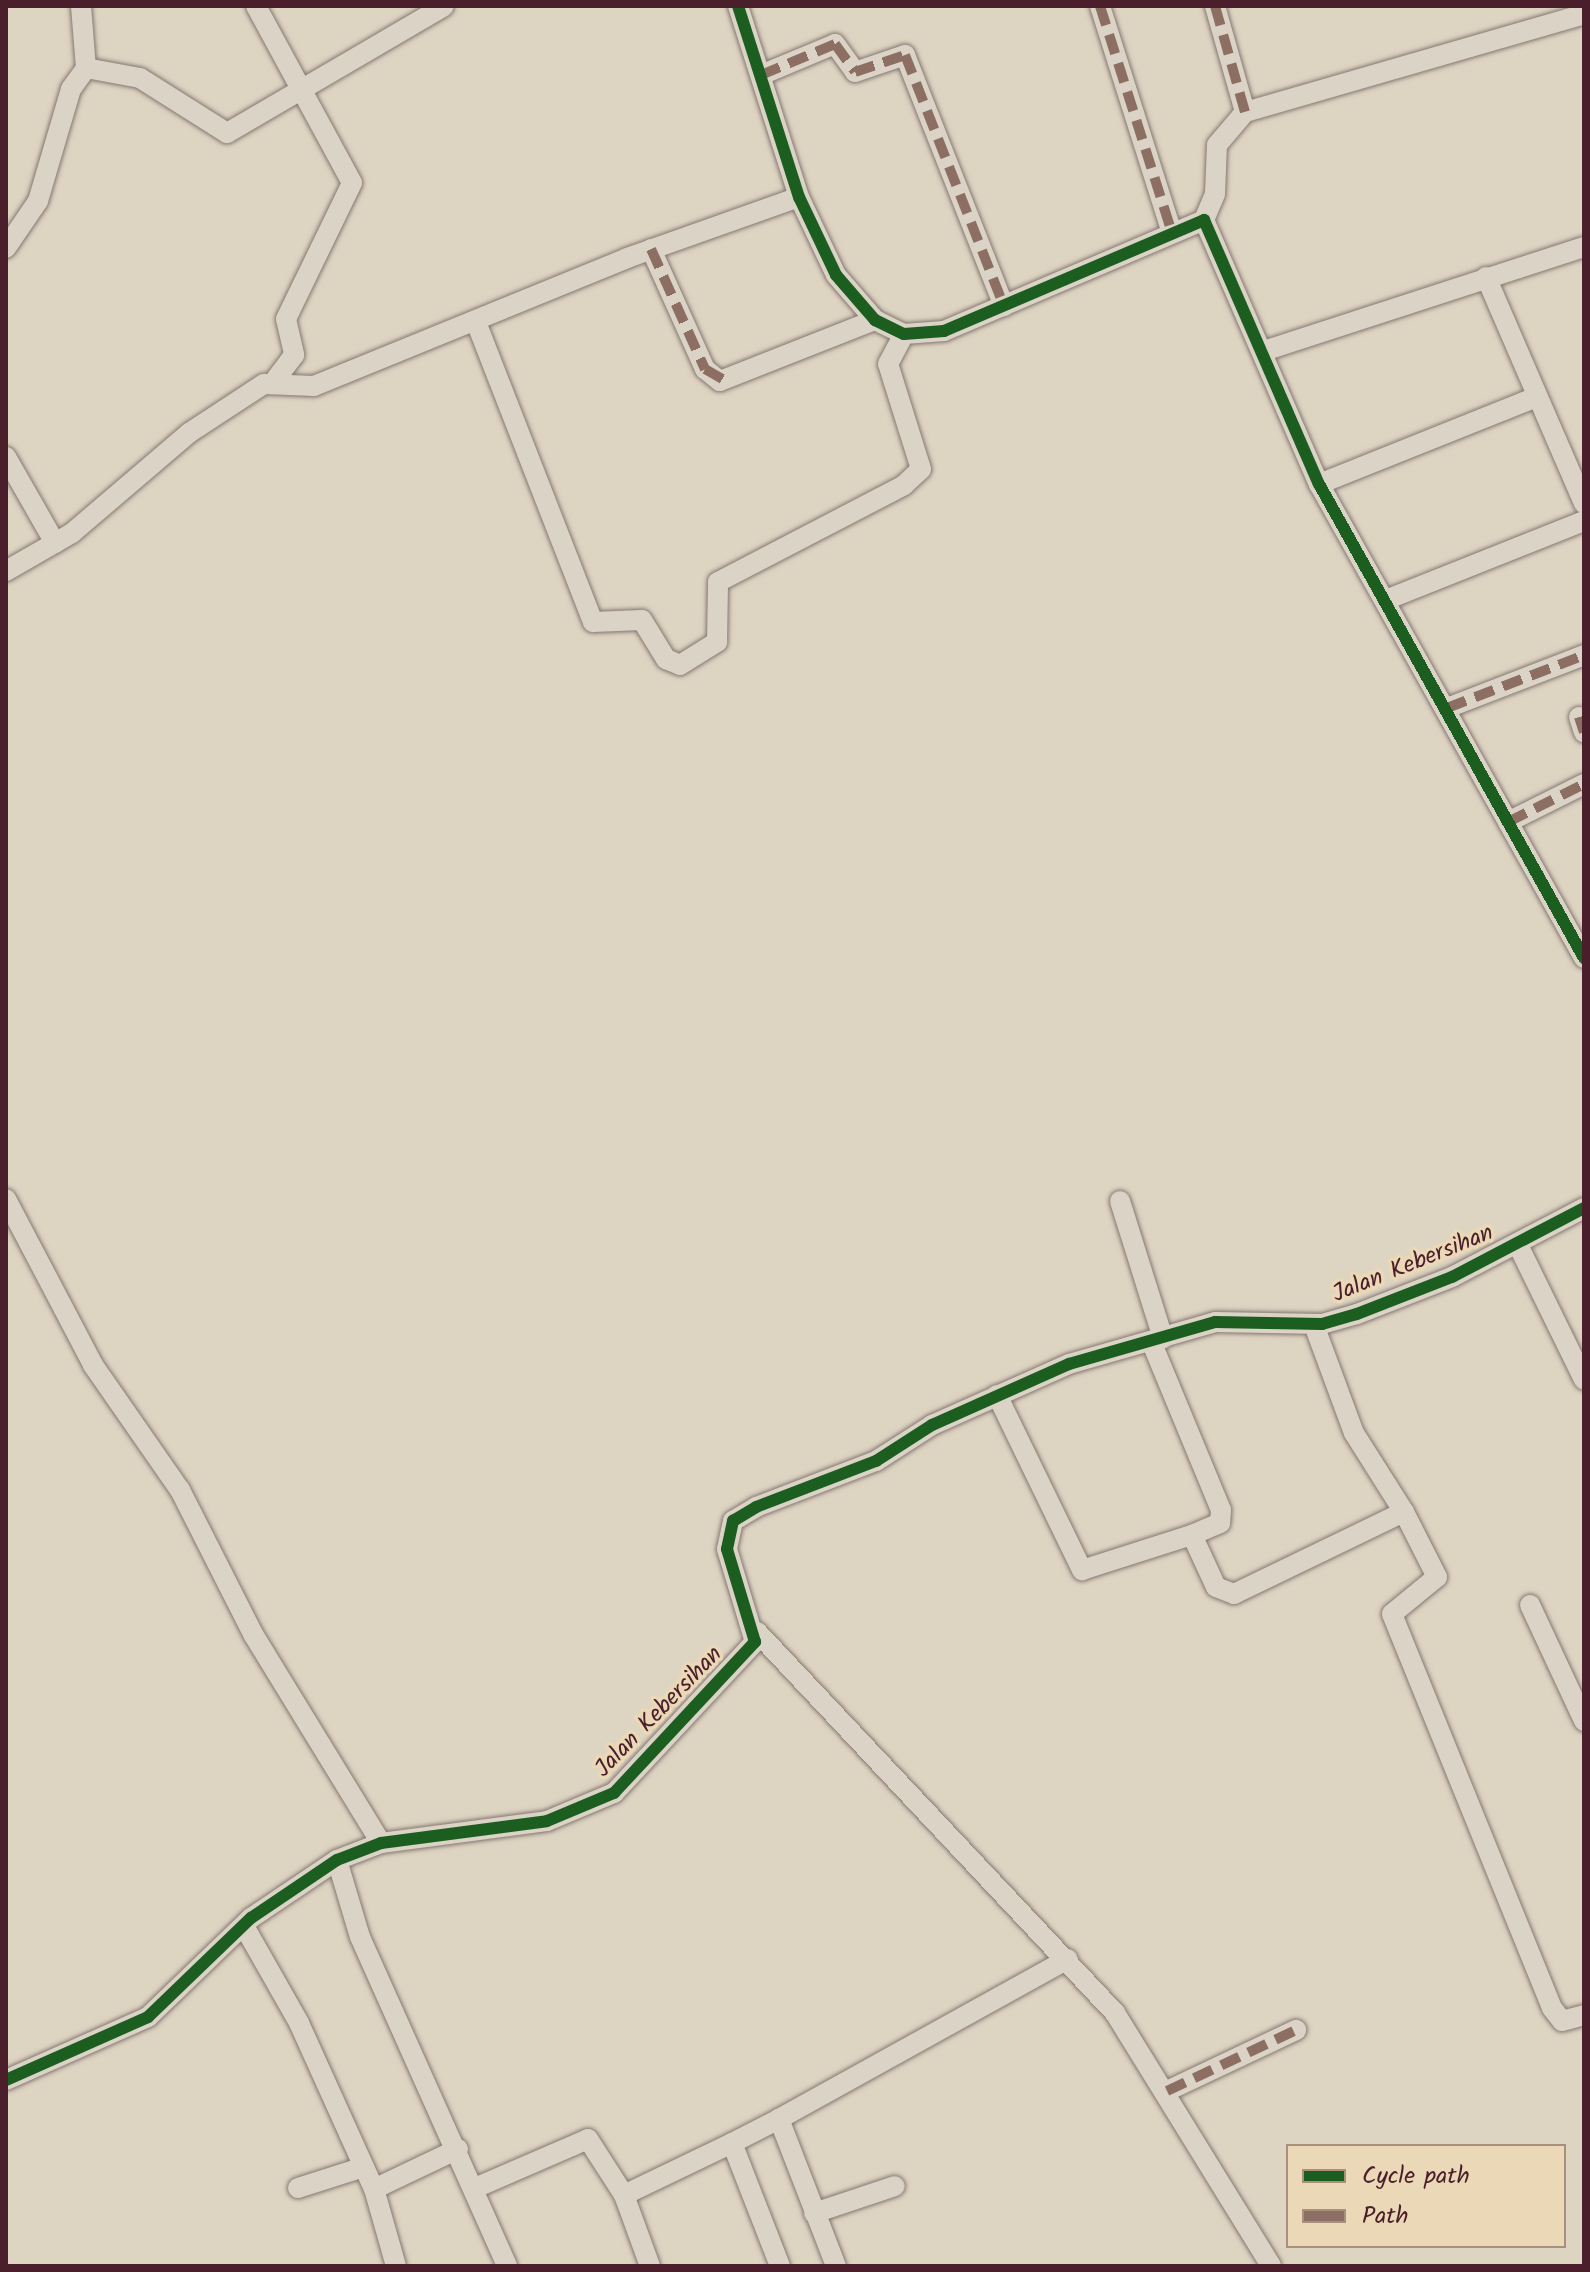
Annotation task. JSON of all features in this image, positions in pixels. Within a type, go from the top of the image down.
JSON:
[{"type":"street","points":[[6,248],[38,201],[71,89],[86,68],[81,6]]},
{"type":"street","points":[[6,571],[55,543],[189,433],[276,379],[294,355],[286,319],[352,187],[256,6]]},
{"type":"street","points":[[86,68],[140,78],[227,133],[444,6]]},
{"type":"street","points":[[738,6],[799,197],[847,295],[875,320],[904,334],[944,331],[1204,220],[1215,194],[1217,145],[1245,112],[1584,14]]},
{"type":"street","points":[[1100,6],[1172,233]]},
{"type":"street","points":[[1215,6],[1245,112]]},
{"type":"street","points":[[761,75],[835,44],[855,72],[905,55],[1004,306]]},
{"type":"street","points":[[276,379],[314,386],[651,249],[799,197]]},
{"type":"street","points":[[1204,220],[1264,351],[1319,484],[1388,599],[1584,958]]},
{"type":"street","points":[[1264,351],[1584,247]]},
{"type":"street","points":[[651,249],[705,369],[720,381],[875,320]]},
{"type":"street","points":[[1486,277],[1584,504]]},
{"type":"street","points":[[476,322],[593,622],[642,620],[666,659],[680,665],[717,642],[718,582],[904,485],[921,469],[888,364],[904,334]]},
{"type":"street","points":[[1319,484],[1536,397]]},
{"type":"street","points":[[6,457],[55,543]]},
{"type":"street","points":[[1388,599],[1584,521]]},
{"type":"street","points":[[1447,708],[1584,655]]},
{"type":"street","points":[[1508,822],[1584,784]]},
{"type":"street","points":[[6,1199],[93,1365],[180,1490],[253,1634],[381,1843]]},
{"type":"street","points":[[997,1395],[1082,1570],[1101,1570],[1192,1535],[1223,1518],[1157,1339],[1120,1201]]},
{"type":"street","name":"Jalan Kebersihan","points":[[6,2080],[148,2017],[244,1926],[337,1860],[381,1843],[589,1810],[614,1793],[746,1655],[757,1632],[727,1549],[733,1521],[876,1461],[997,1395],[1215,1322],[1314,1325],[1370,1309],[1518,1245],[1584,1208]]},
{"type":"street","points":[[1518,1245],[1584,1380]]},
{"type":"street","points":[[1314,1325],[1354,1433],[1404,1512],[1437,1577],[1392,1614],[1552,2008],[1562,2021],[1584,2015]]},
{"type":"street","points":[[1192,1535],[1216,1587],[1234,1594],[1404,1512]]},
{"type":"street","points":[[1530,1605],[1584,1721]]},
{"type":"street","points":[[757,1632],[1068,1959],[1167,2091],[1271,2266]]},
{"type":"street","points":[[337,1860],[360,1937],[458,2149],[507,2266]]},
{"type":"street","points":[[244,1926],[299,2023],[374,2189],[396,2266]]},
{"type":"street","points":[[624,2195],[779,2119],[1068,1959]]},
{"type":"street","points":[[1167,2091],[1296,2030]]},
{"type":"street","points":[[779,2119],[836,2266]]},
{"type":"street","points":[[475,2188],[588,2139],[624,2195],[650,2266]]},
{"type":"street","points":[[732,2143],[780,2266]]},
{"type":"street","points":[[374,2189],[458,2149]]},
{"type":"street","points":[[298,2188],[364,2167]]},
{"type":"street","points":[[814,2213],[895,2186]]},
{"type":"marked path","points":[[1100,6],[1172,233]]},
{"type":"marked path","points":[[1215,6],[1245,112]]},
{"type":"marked path","points":[[761,75],[835,44],[855,72],[905,55],[1004,306]]},
{"type":"marked path","points":[[651,249],[705,369],[729,383]]},
{"type":"marked path","points":[[1447,708],[1584,655]]},
{"type":"marked path","points":[[1579,717],[1584,732]]},
{"type":"marked path","points":[[1508,822],[1584,784]]},
{"type":"marked path","points":[[1167,2091],[1296,2030]]},
{"type":"cycle path","points":[[738,6],[799,197],[836,275],[875,320],[904,334],[944,331],[1204,220],[1319,484],[1584,958]]},
{"type":"cycle path","points":[[6,2080],[148,2017],[251,1918],[337,1860],[381,1843],[547,1821],[614,1793],[755,1642],[727,1549],[733,1521],[756,1507],[876,1461],[932,1425],[1069,1364],[1215,1322],[1322,1324],[1357,1314],[1452,1277],[1584,1208]]}]
